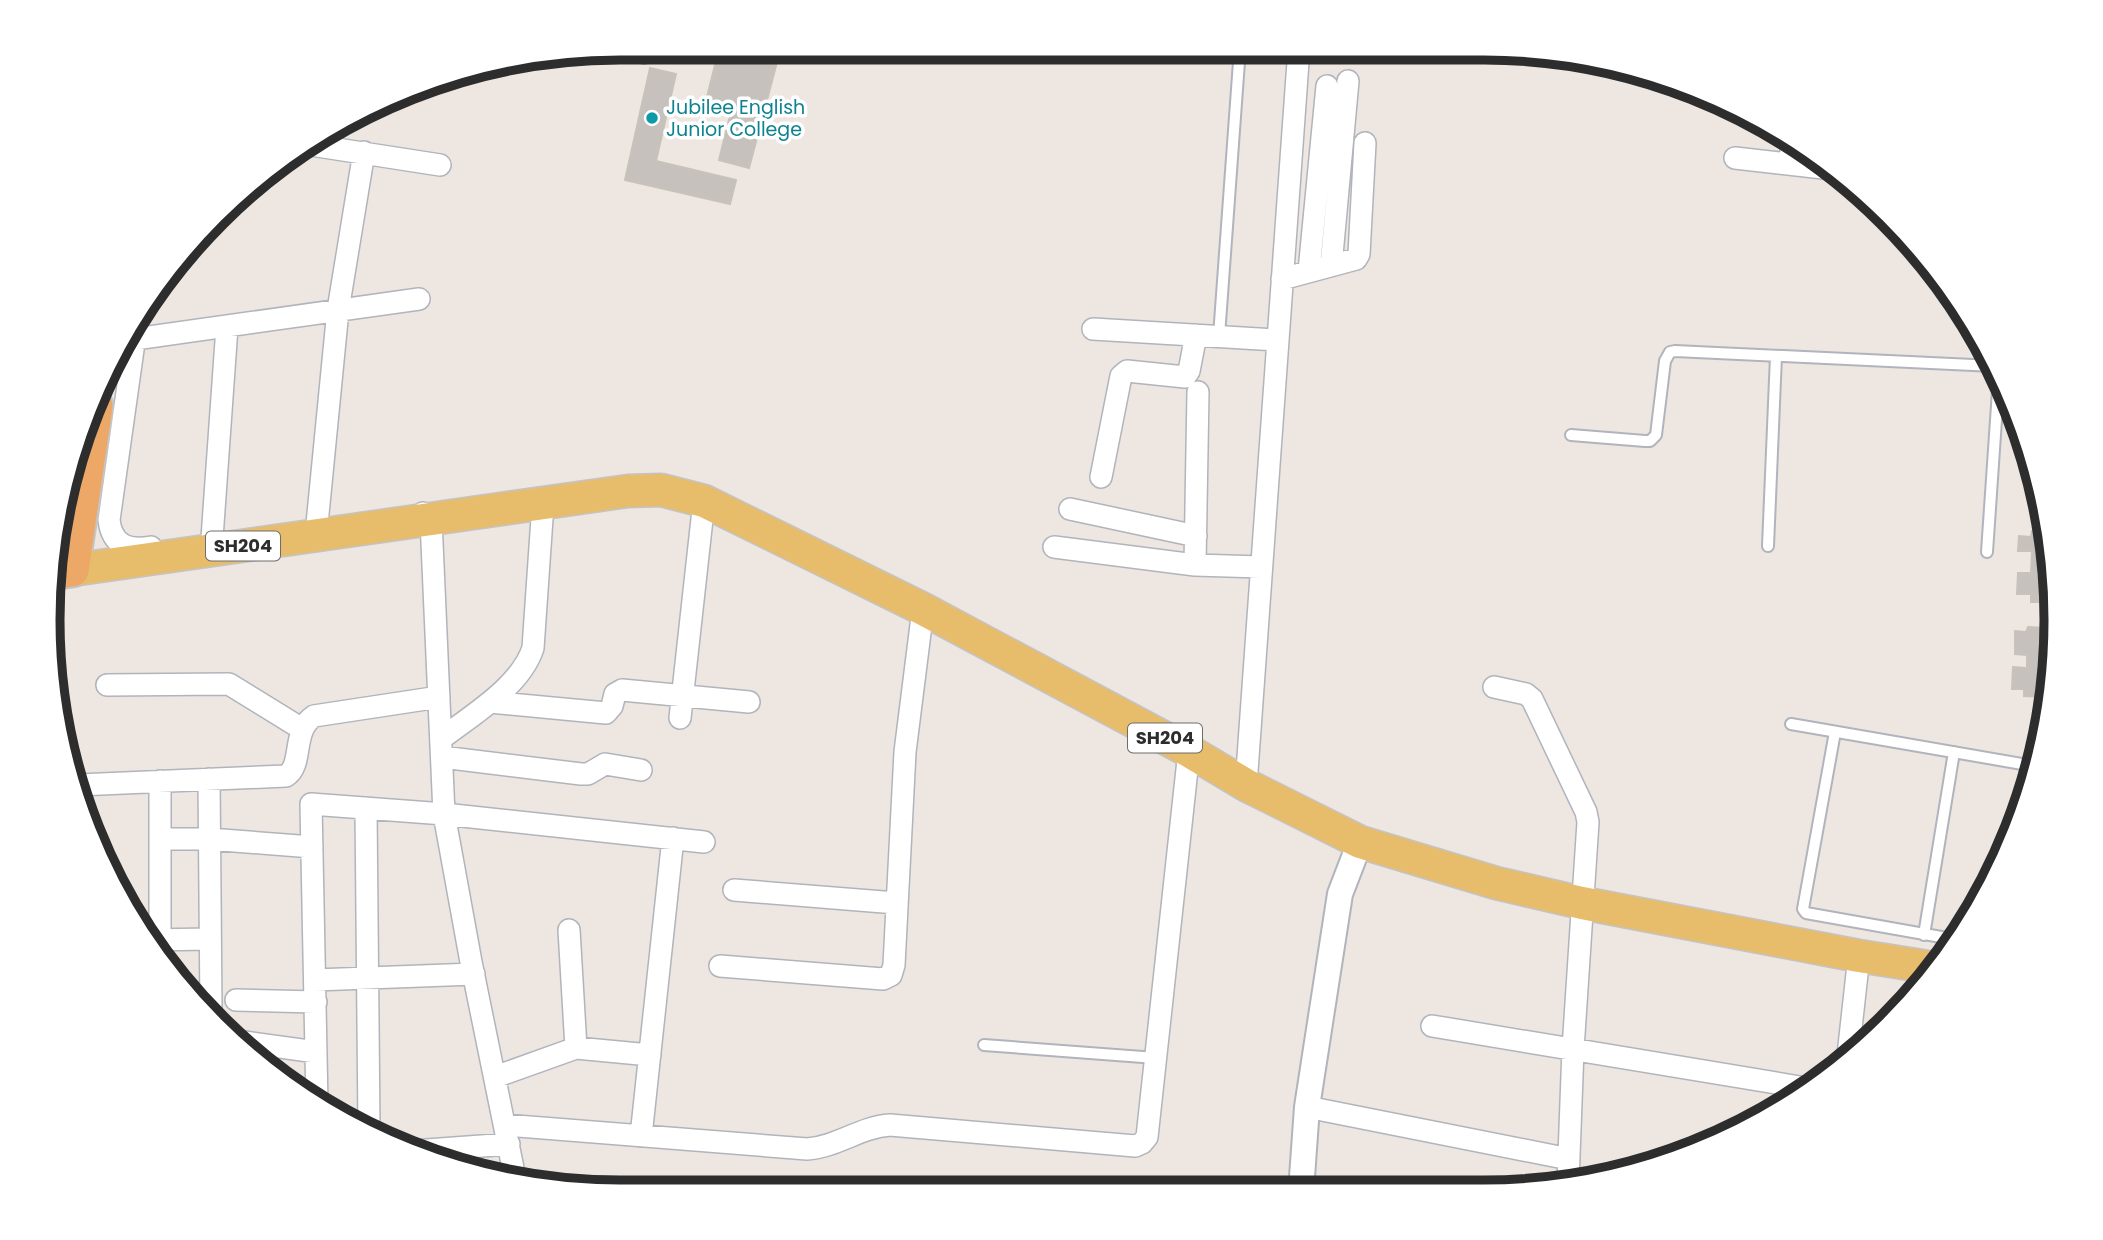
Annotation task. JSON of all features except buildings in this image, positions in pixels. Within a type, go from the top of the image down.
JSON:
[{"type":"highway","points":[[64,571],[90,438]]},
{"type":"main road","name":"SH204","points":[[64,571],[628,491],[661,490],[704,501],[923,609],[1189,751],[1246,785],[1360,842],[1496,883],[1582,903],[1841,940],[1925,965]]},
{"type":"street","points":[[1246,785],[1298,60]]},
{"type":"street","points":[[1331,266],[1348,81]]},
{"type":"street","points":[[1309,271],[1327,86]]},
{"type":"street","points":[[1282,279],[1356,258],[1359,254],[1365,143]]},
{"type":"street","points":[[321,146],[440,165]]},
{"type":"street","points":[[317,524],[338,310],[364,152]]},
{"type":"street","points":[[1790,164],[1791,152]]},
{"type":"street","points":[[1735,158],[1812,167]]},
{"type":"street","points":[[136,339],[419,299]]},
{"type":"street","points":[[212,538],[227,327]]},
{"type":"street","points":[[1093,328],[1277,340]]},
{"type":"street","points":[[1101,478],[1121,376],[1127,371],[1185,377],[1196,335]]},
{"type":"street","points":[[135,340],[109,520],[114,538],[129,549],[419,512],[423,521],[439,697],[444,814],[514,1170]]},
{"type":"street","points":[[1195,565],[1198,392]]},
{"type":"street","points":[[681,708],[704,501]]},
{"type":"street","points":[[442,747],[490,702],[529,659],[533,648],[543,504]]},
{"type":"street","points":[[1070,509],[1196,536]]},
{"type":"street","points":[[1054,547],[1195,565],[1261,567]]},
{"type":"street","points":[[720,966],[888,978],[891,975],[894,965],[905,752],[923,609]]},
{"type":"street","points":[[107,685],[229,684],[302,729]]},
{"type":"street","points":[[1494,687],[1526,694],[1532,699],[1586,812],[1589,832],[1573,1049],[1568,1174]]},
{"type":"street","points":[[490,702],[606,713],[612,706],[615,694],[622,691],[681,708],[749,702]]},
{"type":"street","points":[[317,1091],[311,804],[290,774],[302,729],[314,716],[439,697]]},
{"type":"street","points":[[442,747],[581,774],[588,774],[605,764],[641,770]]},
{"type":"street","points":[[432,1148],[507,1135],[641,1136],[807,1149],[831,1145],[871,1128],[890,1125],[1135,1146],[1142,1143],[1147,1137],[1189,751]]},
{"type":"street","points":[[85,785],[290,774]]},
{"type":"street","points":[[209,779],[211,1002]]},
{"type":"street","points":[[156,934],[160,781]]},
{"type":"street","points":[[311,804],[444,814],[704,842]]},
{"type":"street","points":[[366,808],[369,1121]]},
{"type":"street","points":[[641,1136],[673,838]]},
{"type":"street","points":[[160,839],[209,839],[312,847]]},
{"type":"street","points":[[1302,1180],[1307,1107],[1340,894],[1360,842]]},
{"type":"street","points":[[734,890],[897,903]]},
{"type":"street","points":[[569,930],[576,1048]]},
{"type":"street","points":[[164,945],[211,939]]},
{"type":"street","points":[[1841,940],[1848,1045]]},
{"type":"street","points":[[315,980],[474,974]]},
{"type":"street","points":[[236,1000],[316,1002]]},
{"type":"street","points":[[1432,1027],[1794,1086]]},
{"type":"street","points":[[253,1043],[316,1052]]},
{"type":"street","points":[[495,1077],[576,1048],[650,1055]]},
{"type":"street","points":[[1307,1107],[1569,1159]]},
{"type":"lane","points":[[1219,336],[1239,60]]},
{"type":"lane","points":[[1571,435],[1645,441],[1653,439],[1656,435],[1665,361],[1670,352],[1982,365]]},
{"type":"lane","points":[[1768,546],[1776,356]]},
{"type":"lane","points":[[1987,552],[1997,398]]},
{"type":"lane","points":[[1791,724],[2024,764]]},
{"type":"lane","points":[[1835,732],[1802,905],[1806,913],[1841,940],[1924,935],[1944,938]]},
{"type":"lane","points":[[1924,935],[1954,752]]},
{"type":"lane","points":[[984,1045],[1156,1058]]},
{"type":"place","name":"Jubilee English Junior College","points":[[652,118]]}]
